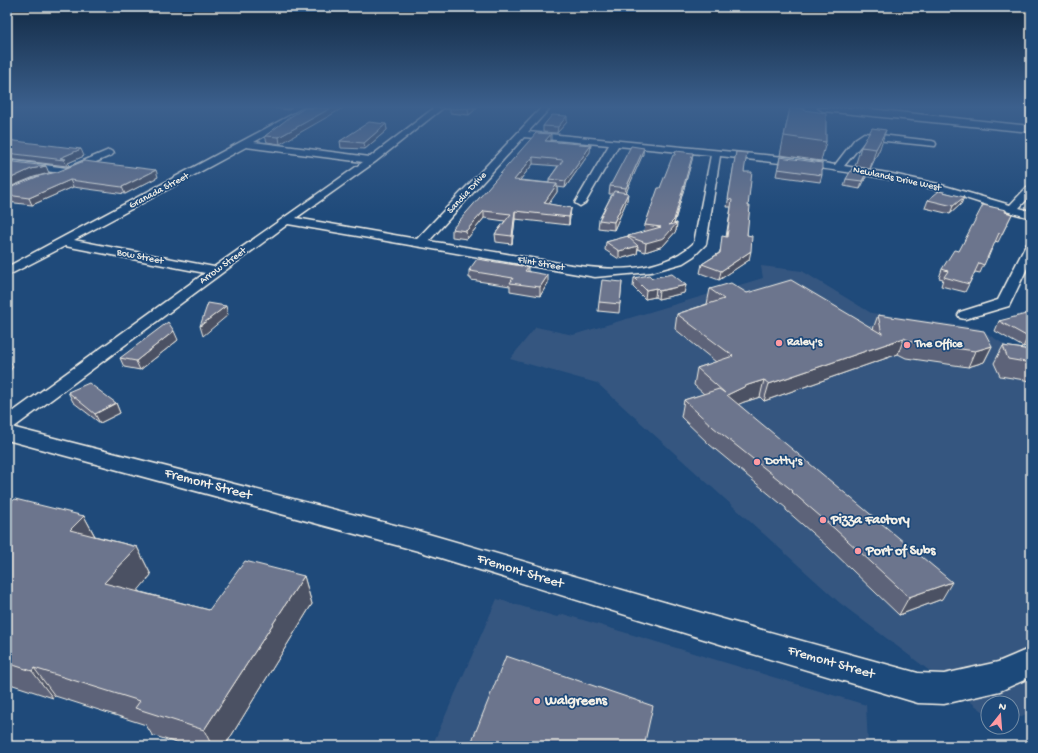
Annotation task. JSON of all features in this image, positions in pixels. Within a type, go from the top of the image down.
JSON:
[{"type":"street","name":"Arrow Street","points":[[7,424],[394,143]]},
{"type":"street","name":"Sandia Drive","points":[[421,242],[513,143]]},
{"type":"street","points":[[580,203],[616,143]]},
{"type":"street","name":"Newlands Drive West","points":[[617,143],[795,161],[838,167],[938,187],[1031,215]]},
{"type":"street","points":[[838,167],[856,143]]},
{"type":"street","points":[[926,143],[932,144]]},
{"type":"street","points":[[246,144],[372,160]]},
{"type":"street","name":"Granada Street","points":[[7,272],[246,144]]},
{"type":"street","points":[[45,179],[68,171],[109,153]]},
{"type":"street","name":"Flint Street","points":[[286,220],[595,273],[636,272],[678,261],[692,253],[700,244],[716,153]]},
{"type":"street","points":[[7,164],[68,171]]},
{"type":"street","points":[[1012,209],[1031,189]]},
{"type":"street","name":"Bow Street","points":[[64,242],[216,272]]},
{"type":"street","points":[[964,315],[1004,303],[1031,247]]},
{"type":"street","name":"Fremont Street","points":[[7,433],[238,492],[418,541],[918,688],[944,689],[1000,676],[1031,662]]},
{"type":"shaded area","points":[[761,266],[802,271],[871,313],[978,328],[1024,357],[1031,359],[1031,712],[1020,717],[1020,695],[980,695],[980,709],[840,603],[597,383],[510,359],[536,327],[573,335],[763,278]]},
{"type":"shaded area","points":[[497,599],[557,617],[563,614],[866,705],[868,746],[432,746]]},
{"type":"building","points":[[7,143],[33,143],[81,149],[60,158],[66,159],[64,160],[7,153]]},
{"type":"building","points":[[527,143],[570,143],[591,145],[566,181],[549,179],[563,160],[533,157],[514,180],[557,184],[544,203],[571,208],[569,217],[515,211],[512,236],[495,234],[511,214],[484,211],[466,231],[452,229]]},
{"type":"building","points":[[863,143],[879,143],[876,149],[861,147]]},
{"type":"building","points":[[631,146],[644,148],[626,188],[610,186]]},
{"type":"building","points":[[676,151],[693,153],[674,220],[669,225],[677,223],[664,238],[646,243],[627,236],[661,227],[645,225],[658,188],[660,188]]},
{"type":"building","points":[[736,152],[747,153],[744,172],[752,172],[748,206],[750,206],[747,235],[752,236],[751,251],[721,271],[702,264],[720,253],[722,236],[727,237],[732,200],[728,199]]},
{"type":"building","points":[[780,157],[822,163],[822,175],[778,169]]},
{"type":"building","points":[[7,161],[46,166],[31,169],[7,180]]},
{"type":"building","points":[[84,161],[156,170],[122,187],[70,180],[29,198],[7,195],[7,189],[39,176],[57,172]]},
{"type":"building","points":[[853,167],[868,170],[862,181],[846,179]]},
{"type":"building","points":[[614,191],[628,193],[614,222],[599,220]]},
{"type":"building","points":[[939,191],[964,197],[953,206],[928,200]]},
{"type":"building","points":[[983,205],[1006,210],[1005,212],[1012,214],[1002,234],[999,233],[984,265],[979,263],[969,284],[944,277],[948,271],[942,269],[954,250],[959,251]]},
{"type":"building","points":[[627,236],[638,246],[619,251],[606,242]]},
{"type":"building","points":[[477,259],[528,267],[525,271],[548,275],[540,287],[510,283],[513,278],[470,271],[471,270],[469,270]]},
{"type":"building","points":[[672,274],[686,285],[659,291],[656,288],[646,290],[634,278],[649,275],[652,278]]},
{"type":"building","points":[[602,280],[622,282],[620,304],[599,302]]},
{"type":"building","points":[[791,280],[882,334],[878,315],[984,331],[992,346],[975,351],[912,342],[904,338],[769,384],[764,380],[748,385],[727,395],[952,582],[909,597],[792,492],[793,491],[713,427],[684,400],[719,389],[725,393],[697,368],[733,356],[677,314],[724,299],[710,289],[731,283],[747,293]]},
{"type":"building","points":[[208,303],[226,306],[200,326]]},
{"type":"building","points":[[1026,314],[1031,316],[1031,336],[1028,337],[999,321]]},
{"type":"building","points":[[168,322],[174,331],[136,361],[120,358]]},
{"type":"building","points":[[1003,346],[1031,350],[1031,363],[1008,359]]},
{"type":"building","points":[[89,383],[116,403],[95,414],[68,392]]},
{"type":"building","points":[[15,499],[84,516],[70,530],[137,547],[104,583],[209,610],[245,561],[304,576],[204,730],[135,708],[140,701],[34,668],[32,671],[7,663],[7,506]]},
{"type":"building","name":"Walgreens","points":[[506,656],[653,706],[644,746],[470,746]]},
{"type":"place","name":"Raley's","points":[[779,343]]},
{"type":"place","name":"The Office","points":[[907,345]]},
{"type":"place","name":"Dotty's","points":[[757,462]]},
{"type":"place","name":"Pizza Factory","points":[[823,520]]},
{"type":"place","name":"Port of Subs","points":[[858,551]]},
{"type":"place","name":"Walgreens","points":[[537,701]]}]
